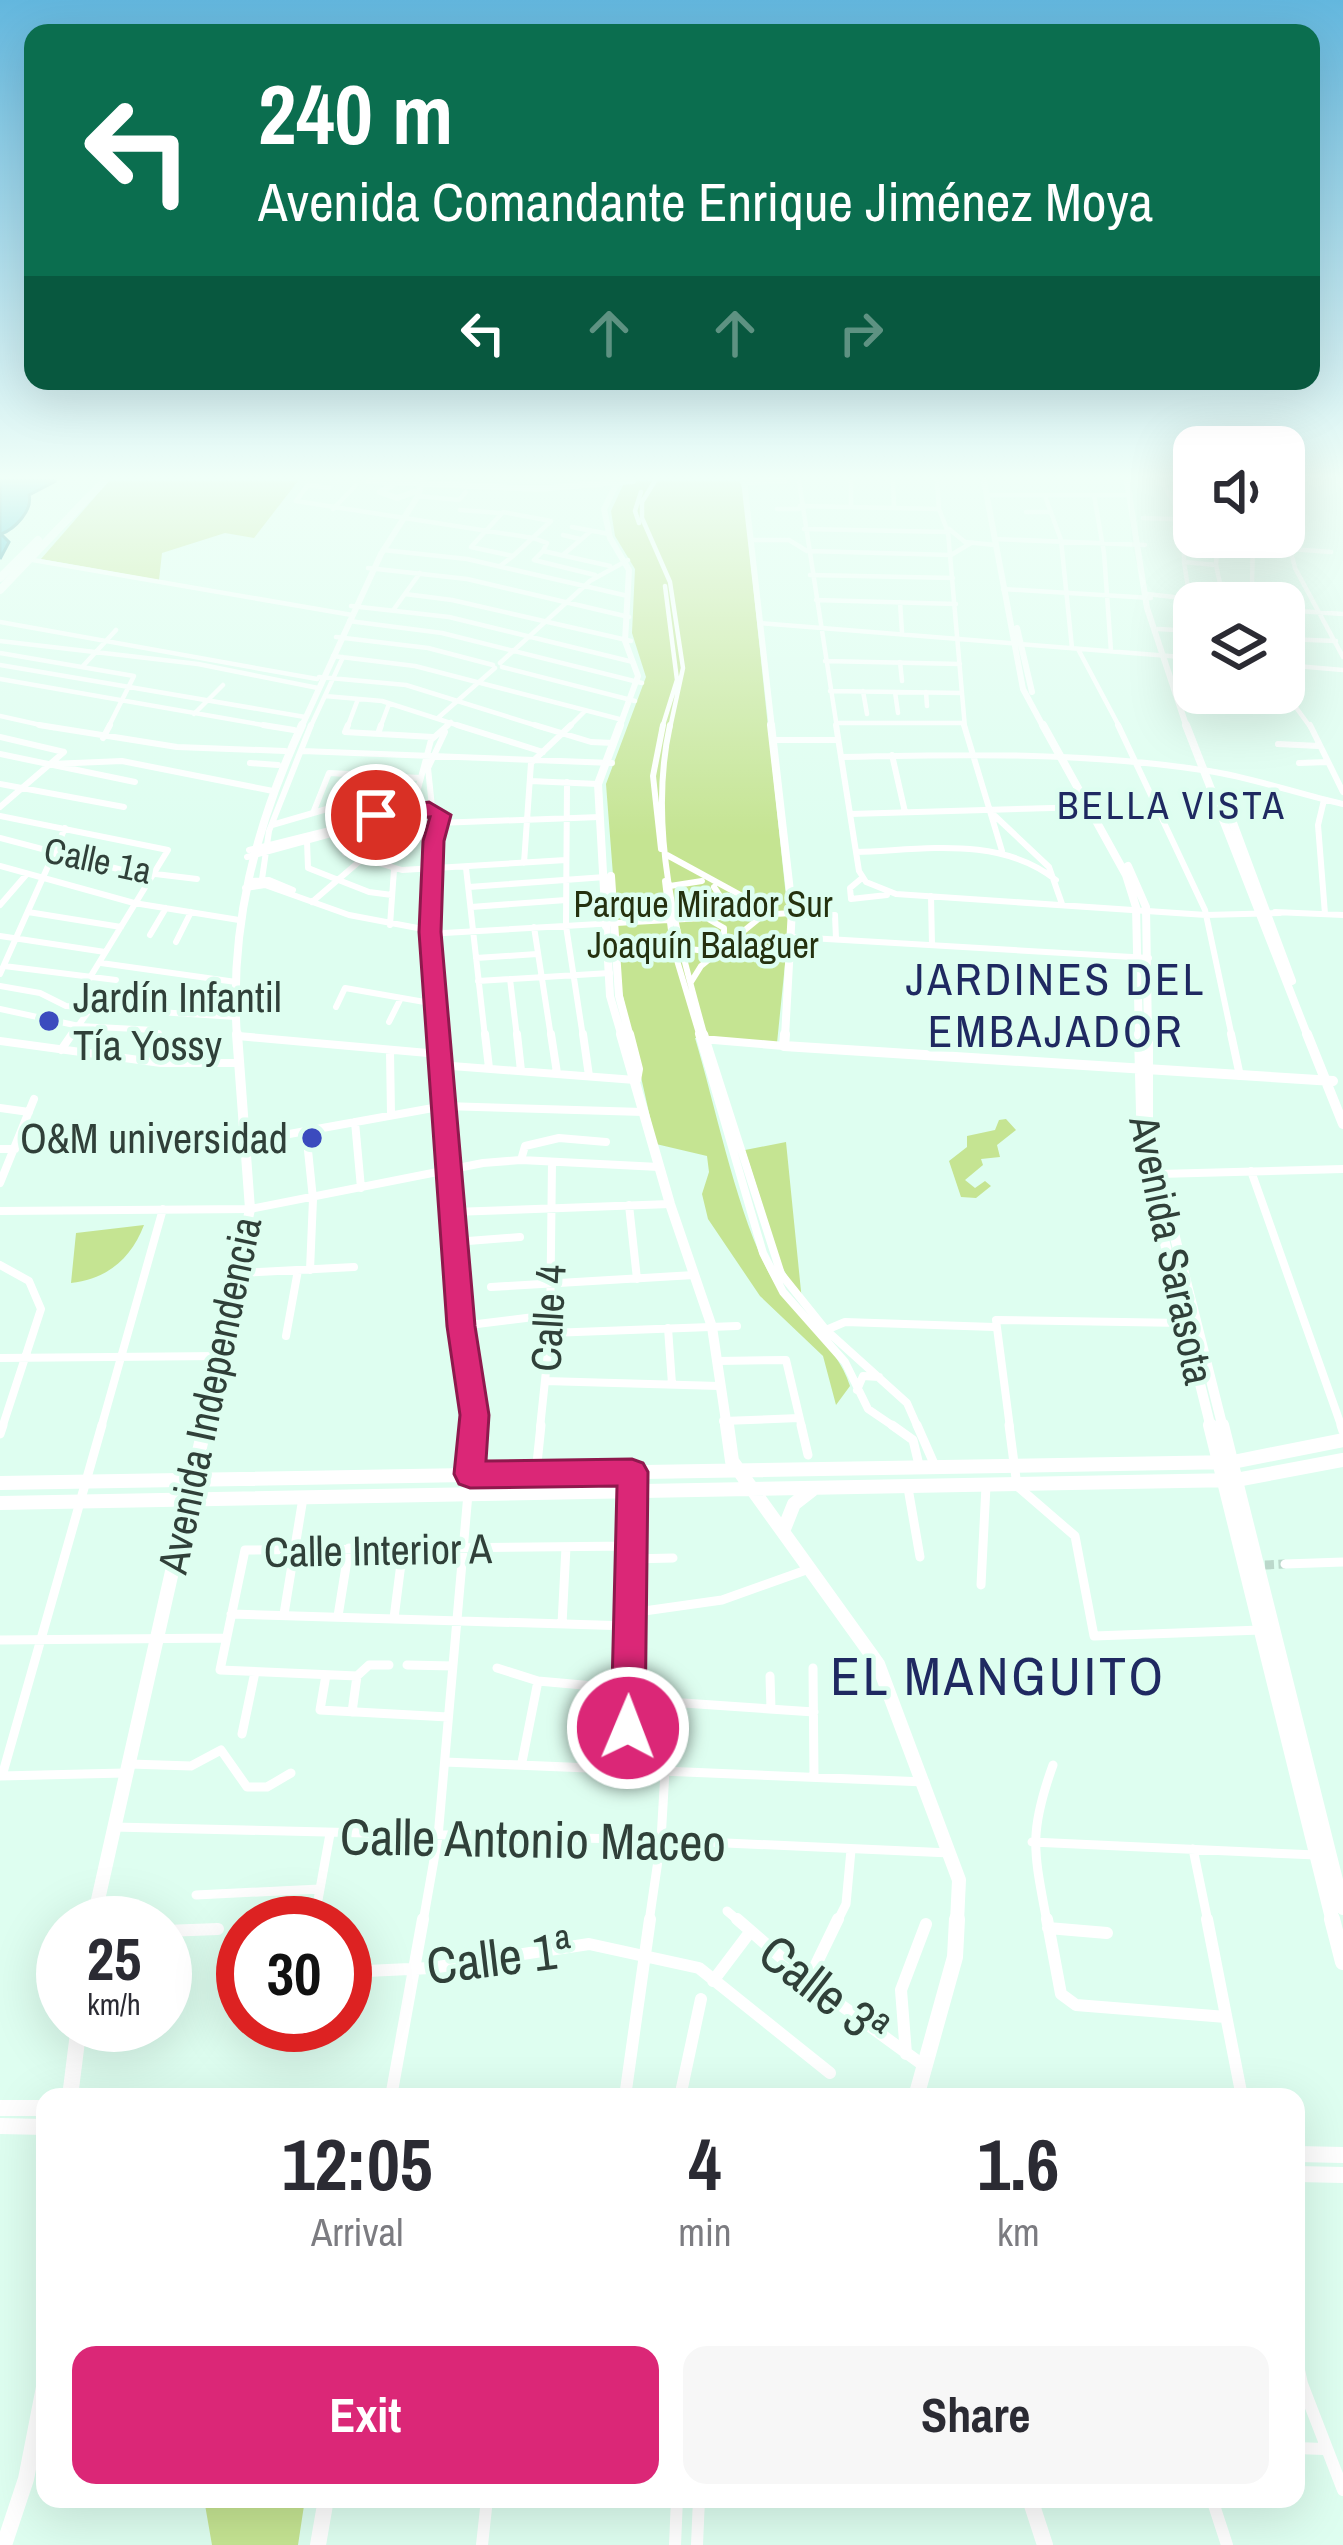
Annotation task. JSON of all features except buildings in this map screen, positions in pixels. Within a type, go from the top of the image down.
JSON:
[{"type":"main road","name":"Avenida Independencia","points":[[99,1896],[223,1356],[250,1208],[236,1017],[244,885],[270,790],[291,753],[302,717],[357,600]]},
{"type":"main road","points":[[628,600],[628,641],[640,682]]},
{"type":"main road","points":[[627,616],[630,600]]},
{"type":"main road","points":[[758,600],[792,913],[784,1046],[1330,1081]]},
{"type":"main road","name":"Avenida Sarasota","points":[[1008,600],[1023,689],[1064,756],[1138,909]]},
{"type":"main road","points":[[1149,600],[1166,656]]},
{"type":"main road","points":[[1149,600],[1261,914],[1343,1106]]},
{"type":"main road","points":[[607,877],[598,784],[640,682],[628,641]]},
{"type":"main road","points":[[633,700],[614,743],[604,784],[614,1016],[712,1327],[722,1421],[736,1471],[784,1529],[878,1664],[952,1853],[959,1880],[960,1932],[919,2088]]},
{"type":"main road","name":"Avenida Independencia","points":[[291,753],[294,730],[302,717]]},
{"type":"main road","name":"Avenida Sarasota","points":[[1064,756],[1126,875],[1138,909],[1144,958],[1142,1151],[1184,1323],[1227,1462]]},
{"type":"main road","name":"Avenida Sarasota","points":[[1144,1072],[1157,1174],[1227,1462],[1261,1630],[1305,1780]]},
{"type":"main road","points":[[1330,1081],[1343,1124]]},
{"type":"main road","points":[[0,1483],[1227,1462],[1343,1435]]},
{"type":"main road","points":[[0,1503],[1230,1480],[1343,1460]]},
{"type":"main road","name":"Avenida Sarasota","points":[[1230,1480],[1260,1565],[1343,1962]]},
{"type":"main road","points":[[784,1529],[794,1504],[814,1489]]},
{"type":"main road","name":"Avenida Sarasota","points":[[1323,1855],[1343,1908]]},
{"type":"main road","points":[[71,2088],[76,2052]]},
{"type":"main road","points":[[0,2108],[36,2108]]},
{"type":"main road","points":[[0,2126],[36,2127]]},
{"type":"main road","points":[[1305,2154],[1343,2155]]},
{"type":"main road","points":[[1305,2174],[1343,2175]]},
{"type":"main road","points":[[4,2545],[26,2480],[36,2428]]},
{"type":"main road","points":[[319,2545],[325,2508]]},
{"type":"main road","points":[[1038,2508],[1045,2545]]},
{"type":"street","points":[[277,600],[351,612],[640,682]]},
{"type":"street","points":[[393,610],[401,600]]},
{"type":"street","points":[[439,600],[628,641]]},
{"type":"street","points":[[556,600],[627,616]]},
{"type":"street","points":[[438,718],[569,600]]},
{"type":"street","points":[[668,886],[660,772],[682,679],[669,600]]},
{"type":"street","points":[[956,600],[964,723],[1002,851]]},
{"type":"street","points":[[1065,600],[1075,649],[1139,764],[1206,913],[1240,1077]]},
{"type":"street","points":[[1106,600],[1111,651]]},
{"type":"street","points":[[1311,600],[1343,657]]},
{"type":"street","points":[[896,894],[862,878],[816,601],[956,604]]},
{"type":"street","points":[[900,602],[902,633]]},
{"type":"street","points":[[449,617],[462,603]]},
{"type":"street","points":[[351,612],[393,610],[449,617],[633,662]]},
{"type":"street","points":[[1305,611],[1343,614]]},
{"type":"street","points":[[673,617],[677,680],[656,748],[653,776],[672,927],[701,1039],[772,1276],[796,1310],[839,1352],[857,1393],[882,1421],[913,1440],[920,1468]]},
{"type":"street","points":[[0,622],[318,681]]},
{"type":"street","points":[[760,622],[1173,656]]},
{"type":"street","points":[[1158,628],[1173,628]]},
{"type":"street","points":[[46,690],[116,630]]},
{"type":"street","points":[[339,638],[428,648],[633,700]]},
{"type":"street","points":[[1305,640],[1336,641]]},
{"type":"street","points":[[0,641],[318,681],[334,677],[384,683],[563,734],[614,743]]},
{"type":"street","points":[[0,653],[134,676],[103,738]]},
{"type":"street","points":[[262,879],[255,853],[272,825],[291,753],[334,677],[335,654],[396,664],[623,720]]},
{"type":"street","points":[[220,660],[220,669]]},
{"type":"street","points":[[826,661],[960,664]]},
{"type":"street","points":[[900,662],[902,681]]},
{"type":"street","points":[[384,683],[396,664]]},
{"type":"street","points":[[0,665],[302,717]]},
{"type":"street","points":[[1305,667],[1343,670]]},
{"type":"street","points":[[0,680],[294,730]]},
{"type":"street","points":[[194,715],[223,685]]},
{"type":"street","points":[[830,691],[962,693]]},
{"type":"street","points":[[490,711],[512,692]]},
{"type":"street","points":[[863,692],[867,714]]},
{"type":"street","points":[[895,692],[898,713]]},
{"type":"street","points":[[926,692],[928,706]]},
{"type":"street","points":[[325,696],[389,704],[543,752]]},
{"type":"street","points":[[358,699],[345,732],[433,736],[453,723]]},
{"type":"street","points":[[378,734],[389,704]]},
{"type":"street","points":[[524,863],[532,761],[585,711]]},
{"type":"street","points":[[1299,714],[1343,792]]},
{"type":"street","points":[[0,716],[103,738],[206,750],[609,765]]},
{"type":"street","points":[[418,809],[415,800],[429,757],[453,723]]},
{"type":"street","points":[[836,723],[964,723]]},
{"type":"street","points":[[429,870],[436,823],[427,784],[433,736]]},
{"type":"street","points":[[0,737],[64,752],[0,812]]},
{"type":"street","points":[[774,740],[838,740]]},
{"type":"street","points":[[1278,744],[1321,746]]},
{"type":"street","points":[[841,757],[972,752],[1064,756],[1210,771],[1343,804]]},
{"type":"street","points":[[250,763],[291,753]]},
{"type":"street","points":[[0,754],[135,782]]},
{"type":"street","points":[[892,755],[904,813]]},
{"type":"street","points":[[89,772],[97,761]]},
{"type":"street","points":[[51,764],[122,761],[270,790]]},
{"type":"street","points":[[1299,764],[1330,762]]},
{"type":"street","points":[[313,813],[329,773],[419,782]]},
{"type":"street","points":[[272,825],[370,795],[379,775]]},
{"type":"street","points":[[530,781],[598,784]]},
{"type":"street","points":[[391,811],[419,782]]},
{"type":"street","points":[[567,782],[566,924],[589,1076]]},
{"type":"street","points":[[0,784],[124,807]]},
{"type":"street","points":[[1324,800],[1318,825],[1325,914]]},
{"type":"street","points":[[850,814],[1088,807]]},
{"type":"street","points":[[393,2088],[438,1837],[475,1415],[461,1326],[429,870],[426,844],[408,817],[418,809]]},
{"type":"street","points":[[255,853],[307,841],[391,811],[436,810],[464,822]]},
{"type":"street","points":[[991,811],[1049,866],[1062,904]]},
{"type":"street","points":[[0,812],[168,850],[89,980]]},
{"type":"street","points":[[255,853],[339,829],[600,817]]},
{"type":"street","points":[[65,828],[1,968],[116,980]]},
{"type":"street","points":[[339,829],[343,850],[394,870],[566,860]]},
{"type":"street","name":"Calle 1a","points":[[0,838],[154,874],[197,879]]},
{"type":"street","points":[[307,841],[308,868],[369,892],[392,895]]},
{"type":"street","points":[[856,852],[1002,851],[1034,862],[1056,880]]},
{"type":"street","points":[[667,855],[770,912]]},
{"type":"street","points":[[314,901],[361,860]]},
{"type":"street","points":[[0,866],[134,903],[239,920]]},
{"type":"street","points":[[466,868],[489,1068]]},
{"type":"street","points":[[390,924],[394,870]]},
{"type":"street","points":[[0,905],[26,875]]},
{"type":"street","points":[[469,887],[607,877]]},
{"type":"street","points":[[862,878],[850,888],[851,898],[896,894],[1206,913],[1343,915]]},
{"type":"street","points":[[244,885],[262,879],[314,901]]},
{"type":"street","points":[[668,886],[710,882]]},
{"type":"street","points":[[700,916],[719,899],[710,882]]},
{"type":"street","points":[[244,885],[265,885],[390,924],[430,930],[770,912],[835,915],[836,939]]},
{"type":"street","points":[[150,935],[169,893]]},
{"type":"street","points":[[931,896],[932,945]]},
{"type":"street","points":[[471,907],[566,900]]},
{"type":"street","points":[[28,912],[121,926]]},
{"type":"street","points":[[691,990],[692,977],[755,919],[770,912]]},
{"type":"street","points":[[176,942],[191,913]]},
{"type":"street","points":[[700,916],[724,928],[724,946]]},
{"type":"street","points":[[534,926],[557,1073]]},
{"type":"street","points":[[0,936],[105,952]]},
{"type":"street","points":[[793,937],[1144,958]]},
{"type":"street","points":[[676,948],[706,951],[724,946]]},
{"type":"street","points":[[676,948],[701,1039]]},
{"type":"street","points":[[476,958],[537,954]]},
{"type":"street","points":[[101,963],[236,982]]},
{"type":"street","points":[[478,981],[613,973]]},
{"type":"street","points":[[510,979],[521,1071]]},
{"type":"street","points":[[0,986],[91,1008],[236,1017]]},
{"type":"street","points":[[337,1006],[345,988],[436,1004]]},
{"type":"street","points":[[389,1022],[401,998]]},
{"type":"street","points":[[62,1050],[91,1008]]},
{"type":"street","points":[[0,1010],[79,1026],[154,1030],[159,1034],[157,1043]]},
{"type":"street","points":[[238,1036],[390,1051],[489,1068],[636,1080]]},
{"type":"street","points":[[701,1039],[784,1046]]},
{"type":"street","points":[[0,1041],[161,1063],[240,1063]]},
{"type":"street","points":[[390,1051],[391,1115]]},
{"type":"street","points":[[0,1183],[34,1099]]},
{"type":"street","points":[[245,1142],[445,1106],[644,1112]]},
{"type":"street","points":[[0,1108],[29,1112]]},
{"type":"street","points":[[355,1122],[362,1188]]},
{"type":"street","points":[[306,1131],[313,1198],[310,1270]]},
{"type":"street","points":[[730,1133],[781,1274],[826,1330],[907,1403],[936,1468]]},
{"type":"street","points":[[521,1160],[525,1146],[548,1140],[606,1142]]},
{"type":"street","points":[[0,1149],[15,1148]]},
{"type":"street","points":[[0,1211],[250,1208],[521,1160],[659,1167]]},
{"type":"street","name":"Calle 4","points":[[536,1473],[550,1333],[551,1162]]},
{"type":"street","points":[[1157,1174],[1343,1169]]},
{"type":"street","points":[[1251,1171],[1343,1435]]},
{"type":"street","points":[[453,1212],[670,1204]]},
{"type":"street","points":[[629,1205],[637,1279]]},
{"type":"street","points":[[163,1209],[1,1776],[183,1768],[221,1750],[247,1787],[267,1787],[291,1773]]},
{"type":"street","points":[[455,1242],[520,1237]]},
{"type":"street","points":[[0,1265],[22,1275],[40,1300],[40,1318],[0,1434]]},
{"type":"street","points":[[240,1273],[354,1267]]},
{"type":"street","points":[[286,1336],[298,1270]]},
{"type":"street","points":[[491,1287],[696,1275]]},
{"type":"street","points":[[461,1326],[550,1315]]},
{"type":"street","points":[[826,1330],[845,1322],[994,1327],[1003,1317],[1184,1323]]},
{"type":"street","points":[[550,1333],[737,1326]]},
{"type":"street","points":[[994,1327],[1017,1486],[1075,1536],[1094,1636],[1261,1630]]},
{"type":"street","points":[[668,1328],[672,1384]]},
{"type":"street","points":[[0,1358],[223,1356]]},
{"type":"street","points":[[717,1361],[785,1359],[808,1455]]},
{"type":"street","points":[[857,1393],[861,1378],[881,1377]]},
{"type":"street","points":[[545,1381],[718,1386]]},
{"type":"street","points":[[882,1421],[906,1424],[910,1418],[907,1403]]},
{"type":"street","points":[[722,1421],[799,1418]]},
{"type":"street","points":[[627,1768],[632,1472]]},
{"type":"street","points":[[981,1586],[986,1486]]},
{"type":"street","points":[[908,1488],[920,1558]]},
{"type":"street","points":[[284,1614],[304,1497]]},
{"type":"street","name":"Calle Interior A","points":[[255,1672],[220,1670],[245,1550],[631,1546]]},
{"type":"street","points":[[562,1624],[566,1547]]},
{"type":"street","points":[[338,1616],[349,1548]]},
{"type":"street","points":[[394,1618],[403,1548]]},
{"type":"street","points":[[631,1559],[673,1558]]},
{"type":"street","points":[[1286,1564],[1343,1562]]},
{"type":"street","points":[[231,1613],[562,1624],[630,1619],[734,1598],[810,1568]]},
{"type":"street","points":[[0,1640],[226,1638]]},
{"type":"street","points":[[352,1712],[357,1676],[369,1665],[389,1665]]},
{"type":"street","points":[[407,1665],[452,1666]]},
{"type":"street","points":[[497,1668],[538,1681],[628,1689],[669,1702],[814,1712]]},
{"type":"street","points":[[812,1668],[814,1777]]},
{"type":"street","points":[[242,1734],[255,1672],[357,1676]]},
{"type":"street","points":[[326,1675],[319,1709],[448,1717]]},
{"type":"street","points":[[770,1676],[770,1709]]},
{"type":"street","points":[[522,1762],[538,1681]]},
{"type":"street","points":[[626,2088],[661,1840],[669,1702]]},
{"type":"street","points":[[445,1762],[926,1782]]},
{"type":"street","points":[[1053,1766],[1035,1814],[1032,1842],[1059,1988],[1066,2000],[1226,2017]]},
{"type":"street","name":"Calle Antonio Maceo","points":[[114,1827],[661,1840],[952,1853]]},
{"type":"street","points":[[319,1896],[330,1834]]},
{"type":"street","points":[[1032,1842],[1323,1855]]},
{"type":"street","points":[[1193,1849],[1240,2088]]},
{"type":"street","points":[[808,1981],[846,1904],[851,1850]]},
{"type":"street","points":[[196,1895],[320,1889]]},
{"type":"street","name":"Calle 3ª","points":[[727,1911],[808,1981],[925,2066]]},
{"type":"street","points":[[907,2055],[902,1990],[926,1924]]},
{"type":"street","points":[[1048,1928],[1107,1933]]},
{"type":"street","points":[[713,1981],[750,1932]]},
{"type":"street","name":"Calle 1ª","points":[[372,1971],[415,1969],[583,1943],[697,1968],[830,2073]]},
{"type":"street","points":[[682,2088],[701,1999]]},
{"type":"street","points":[[1305,2385],[1343,2490]]},
{"type":"street","points":[[1305,2448],[1325,2449]]},
{"type":"street","points":[[482,2545],[486,2508]]},
{"type":"street","points":[[675,2545],[677,2508]]},
{"type":"street","points":[[697,2545],[699,2508]]},
{"type":"street","points":[[1215,2508],[1227,2545]]},
{"type":"green space","name":"Parque Mirador Sur Joaquín Balaguer","points":[[634,600],[755,600],[789,925],[777,1043],[695,1038],[737,1192],[758,1250],[779,1290],[835,1356],[850,1386],[836,1405],[823,1356],[760,1296],[708,1219],[702,1194],[709,1172],[707,1156],[656,1144],[622,992],[606,784],[646,677],[632,633]]},
{"type":"green space","points":[[1006,1119],[1016,1130],[997,1145],[1000,1157],[981,1159],[983,1165],[965,1180],[975,1188],[985,1181],[991,1186],[976,1198],[961,1197],[949,1161],[967,1147],[967,1136],[995,1130],[999,1120]]},
{"type":"green space","points":[[786,1142],[802,1301],[782,1267],[745,1150]]},
{"type":"green space","points":[[144,1225],[116,1265],[96,1277],[71,1283],[76,1233]]},
{"type":"green space","points":[[206,2508],[304,2508],[298,2545],[212,2545]]},
{"type":"tunnel","points":[[1265,1565],[1285,1564]]},
{"type":"place","name":"Jardín Infantil Tía Yossy","points":[[49,1021]]},
{"type":"place","name":"O&M universidad","points":[[312,1138]]},
{"type":"district","name":"BELLA VISTA","points":[[1172,805]]},
{"type":"district","name":"JARDINES DEL EMBAJADOR","points":[[1056,1004]]},
{"type":"district","name":"EL MANGUITO","points":[[998,1675]]},
{"type":"route","points":[[376,815],[429,808],[441,815],[435,824],[430,932],[461,1326],[475,1415],[470,1474],[632,1472],[628,1728]]}]
